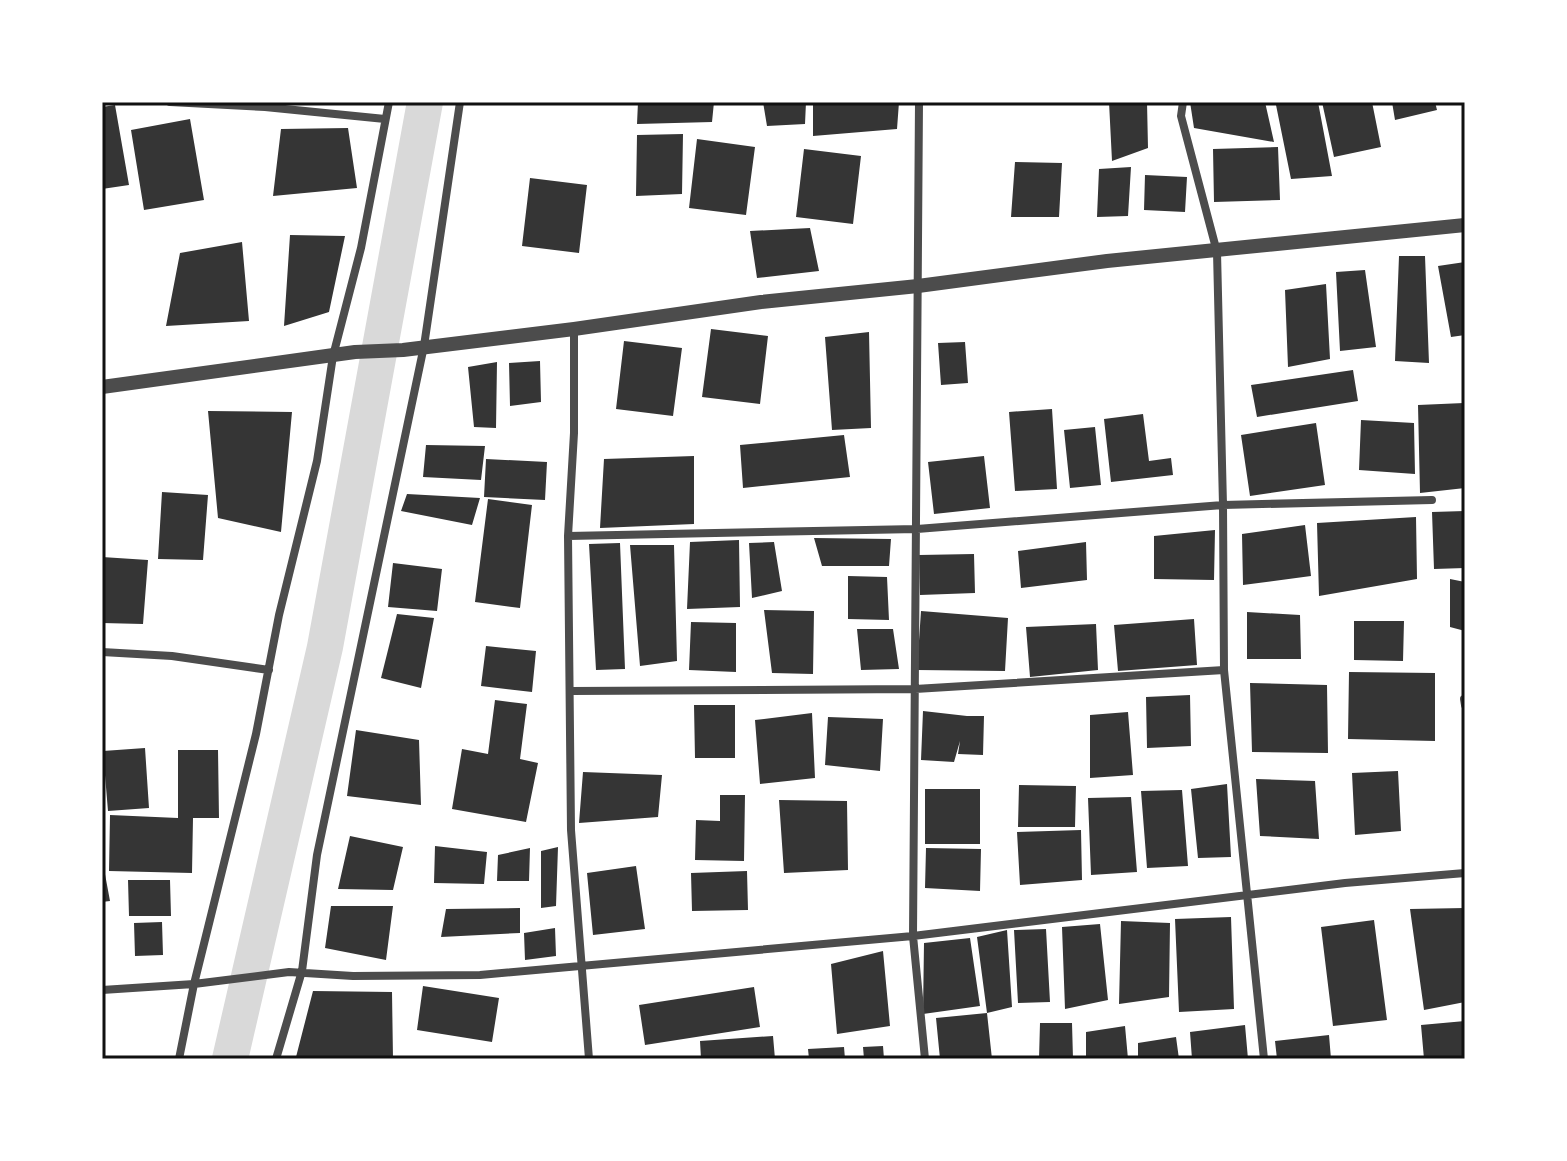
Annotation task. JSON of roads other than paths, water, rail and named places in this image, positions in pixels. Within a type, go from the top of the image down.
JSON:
[{"type":"street","points":[[170,102],[265,107],[385,119]]},
{"type":"street","points":[[179,1059],[317,461],[333,356],[361,248],[389,102]]},
{"type":"street","points":[[276,1059],[302,971],[317,855],[424,346],[460,102]]},
{"type":"street","points":[[919,102],[913,936],[925,1059]]},
{"type":"street","points":[[1183,102],[1181,116],[1217,252],[1224,670],[1264,1059]]},
{"type":"street","points":[[102,387],[355,352],[403,350],[574,329],[761,302],[918,286],[1107,261],[1465,225]]},
{"type":"street","points":[[574,329],[574,433],[568,536],[571,830],[589,1059]]},
{"type":"street","points":[[568,536],[917,529],[1223,505],[1432,500]]},
{"type":"street","points":[[102,652],[172,656],[269,670]]},
{"type":"street","points":[[571,691],[915,689],[1224,670]]},
{"type":"street","points":[[102,990],[194,984],[302,971],[353,976],[480,975],[913,936],[1345,883],[1465,873]]},
{"type":"waterway","points":[[230,1059],[325,647],[425,102]]}]
